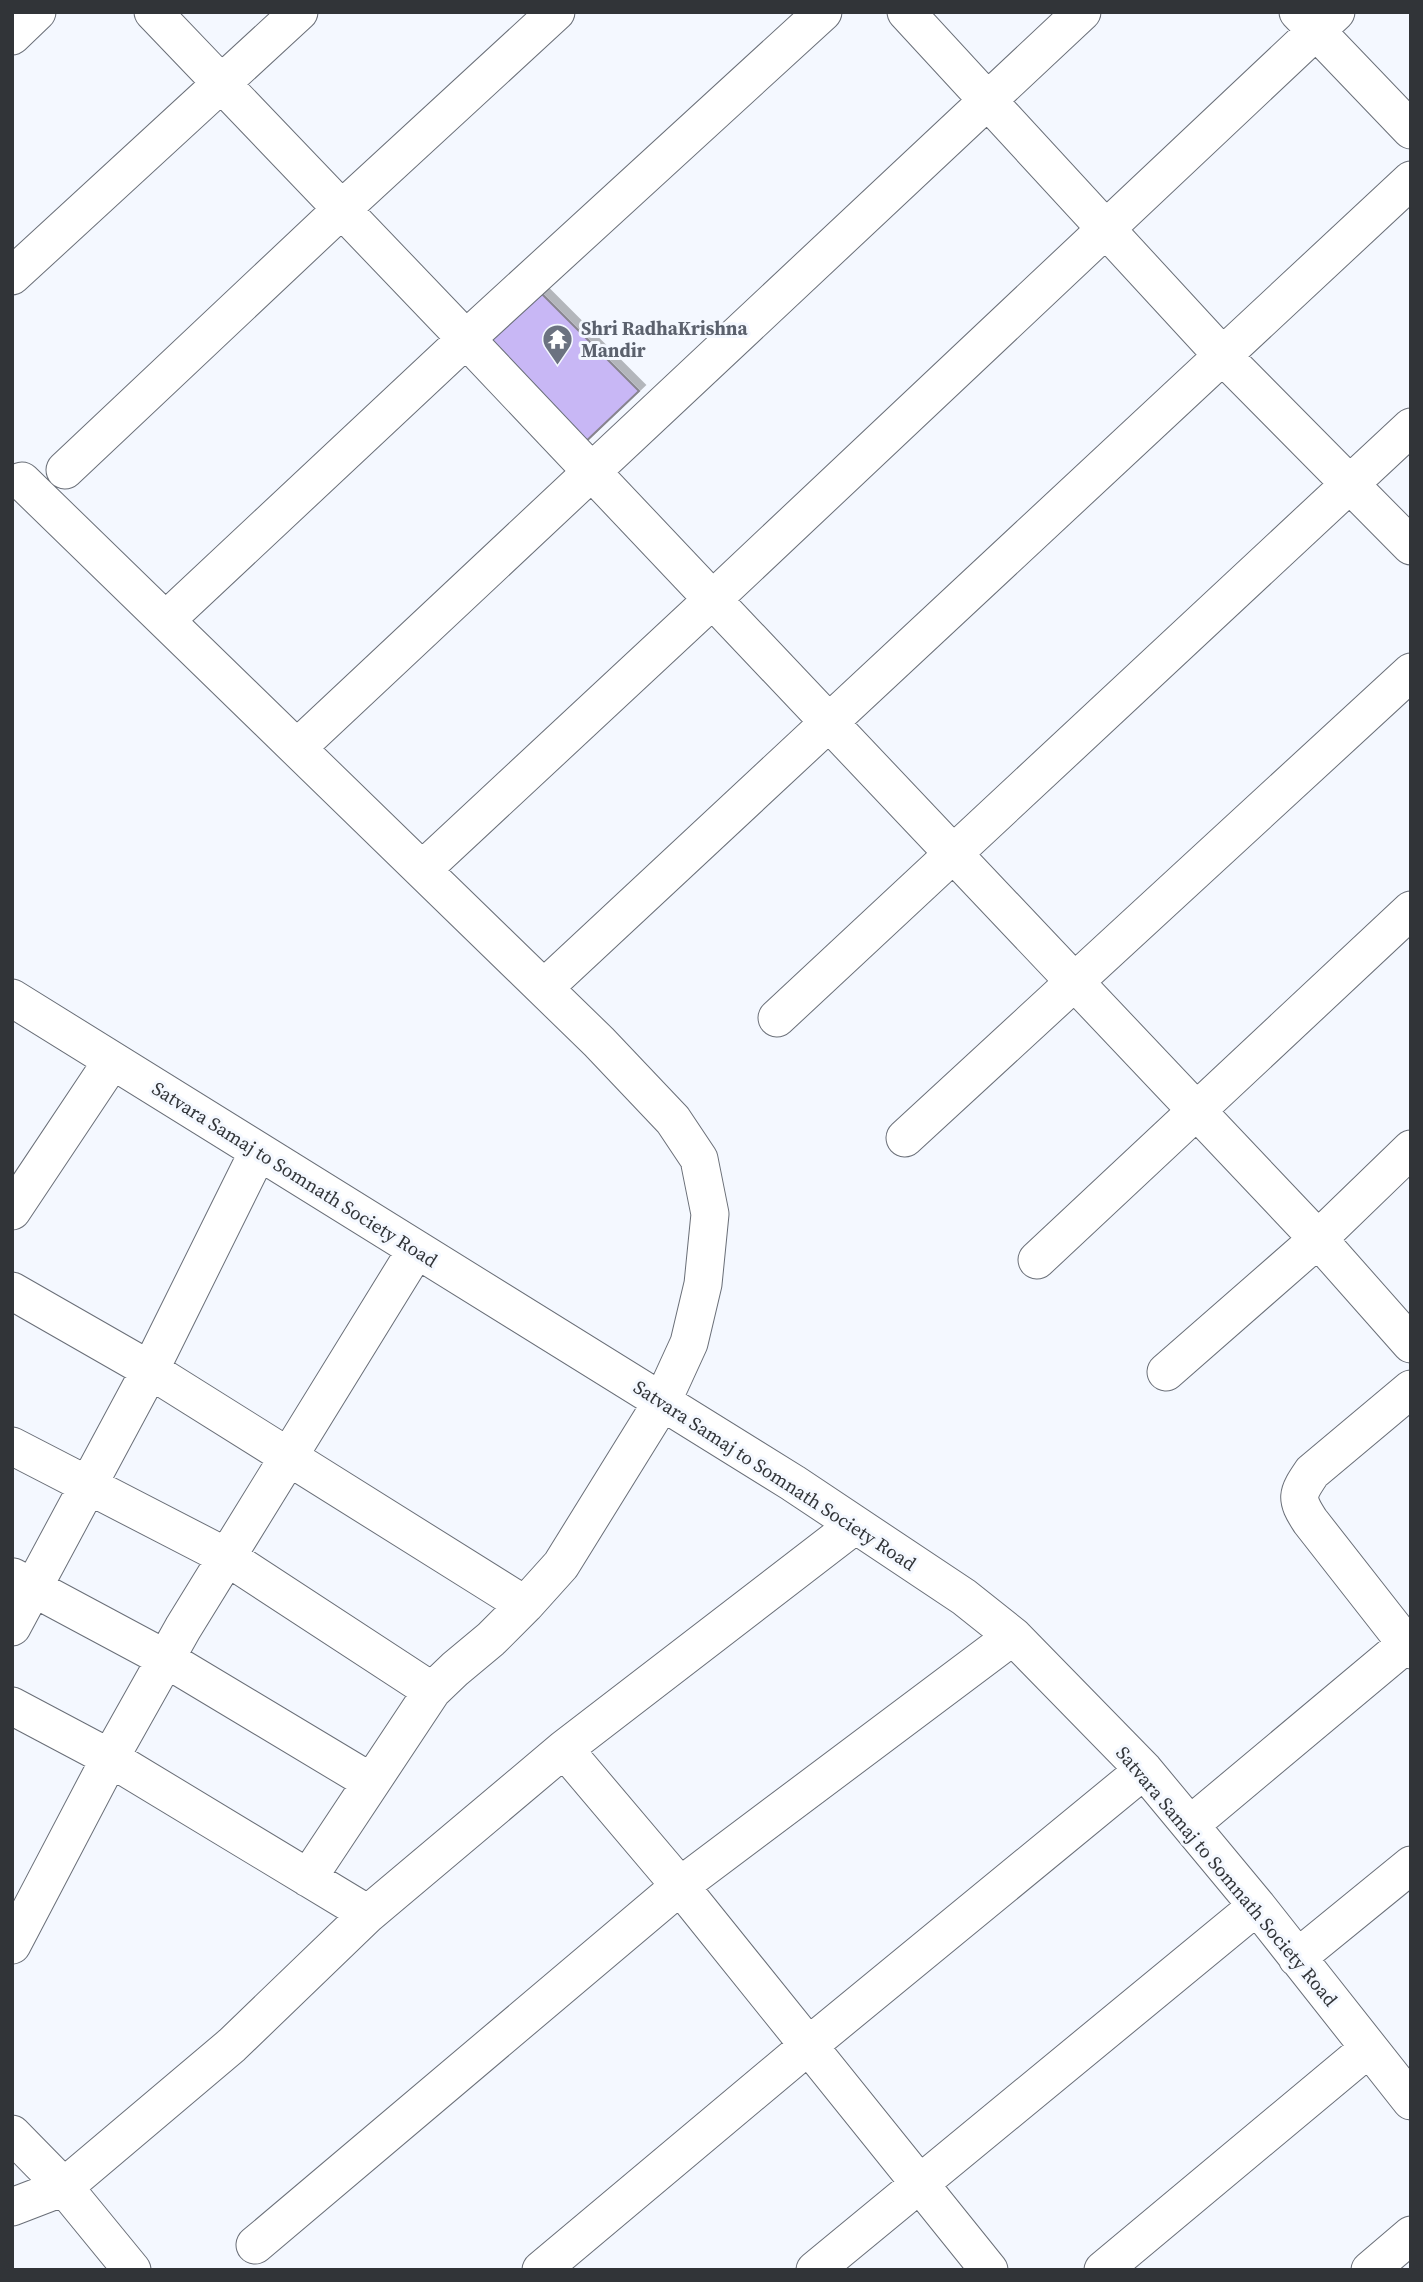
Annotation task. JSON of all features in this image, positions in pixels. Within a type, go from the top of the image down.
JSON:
[{"type":"street","points":[[12,36],[37,12]]},
{"type":"street","points":[[153,12],[1318,1239],[1411,1344]]},
{"type":"street","points":[[12,276],[299,12]]},
{"type":"street","points":[[65,470],[556,12]]},
{"type":"street","points":[[166,620],[466,339],[823,12]]},
{"type":"street","points":[[906,12],[1222,355],[1411,546]]},
{"type":"street","points":[[297,748],[1082,12]]},
{"type":"street","points":[[422,870],[1105,230],[1317,19],[1411,130]]},
{"type":"street","points":[[544,988],[1411,180]]},
{"type":"street","points":[[777,1018],[1411,427]]},
{"type":"street","points":[[22,481],[600,1042],[673,1120],[699,1159],[710,1214],[703,1284],[689,1343],[662,1402],[561,1565],[525,1605],[432,1691],[308,1878]]},
{"type":"street","points":[[905,1138],[1411,672]]},
{"type":"street","points":[[1037,1260],[1411,910]]},
{"type":"street","name":"Satvara Samaj to Somnath Society Road","points":[[14,1001],[793,1483],[964,1597],[1013,1636],[1144,1770],[1409,2094]]},
{"type":"street","points":[[12,1211],[112,1061]]},
{"type":"street","points":[[1166,1372],[1318,1239],[1411,1149]]},
{"type":"street","points":[[12,1627],[23,1581],[88,1485],[150,1370],[258,1152]]},
{"type":"street","points":[[12,1945],[110,1758],[166,1659],[416,1250]]},
{"type":"street","points":[[12,1291],[150,1370],[525,1605]]},
{"type":"street","points":[[1189,1825],[1409,1645],[1298,1503],[1300,1489],[1311,1472],[1411,1389]]},
{"type":"street","points":[[12,1446],[227,1556],[432,1691]]},
{"type":"street","points":[[12,2207],[64,2187],[232,2045],[368,1914],[564,1749],[855,1525]]},
{"type":"street","points":[[23,1581],[166,1659],[370,1782]]},
{"type":"street","points":[[255,2245],[680,1886],[1013,1636]]},
{"type":"street","points":[[12,1706],[110,1758],[368,1914]]},
{"type":"street","points":[[564,1749],[680,1886],[989,2270]]},
{"type":"street","points":[[541,2270],[807,2046],[1144,1770]]},
{"type":"street","points":[[1297,1958],[1411,1865]]},
{"type":"street","points":[[816,2270],[1257,1906]]},
{"type":"street","points":[[1103,2270],[1369,2048]]},
{"type":"street","points":[[12,2134],[64,2187],[132,2270]]},
{"type":"street","points":[[1370,2270],[1411,2235]]},
{"type":"building","name":"Shri RadhaKrishna Mandir","points":[[535,287],[639,391],[580,447],[479,341]]},
{"type":"place","name":"Shri RadhaKrishna Mandir","points":[[558,366]]}]
